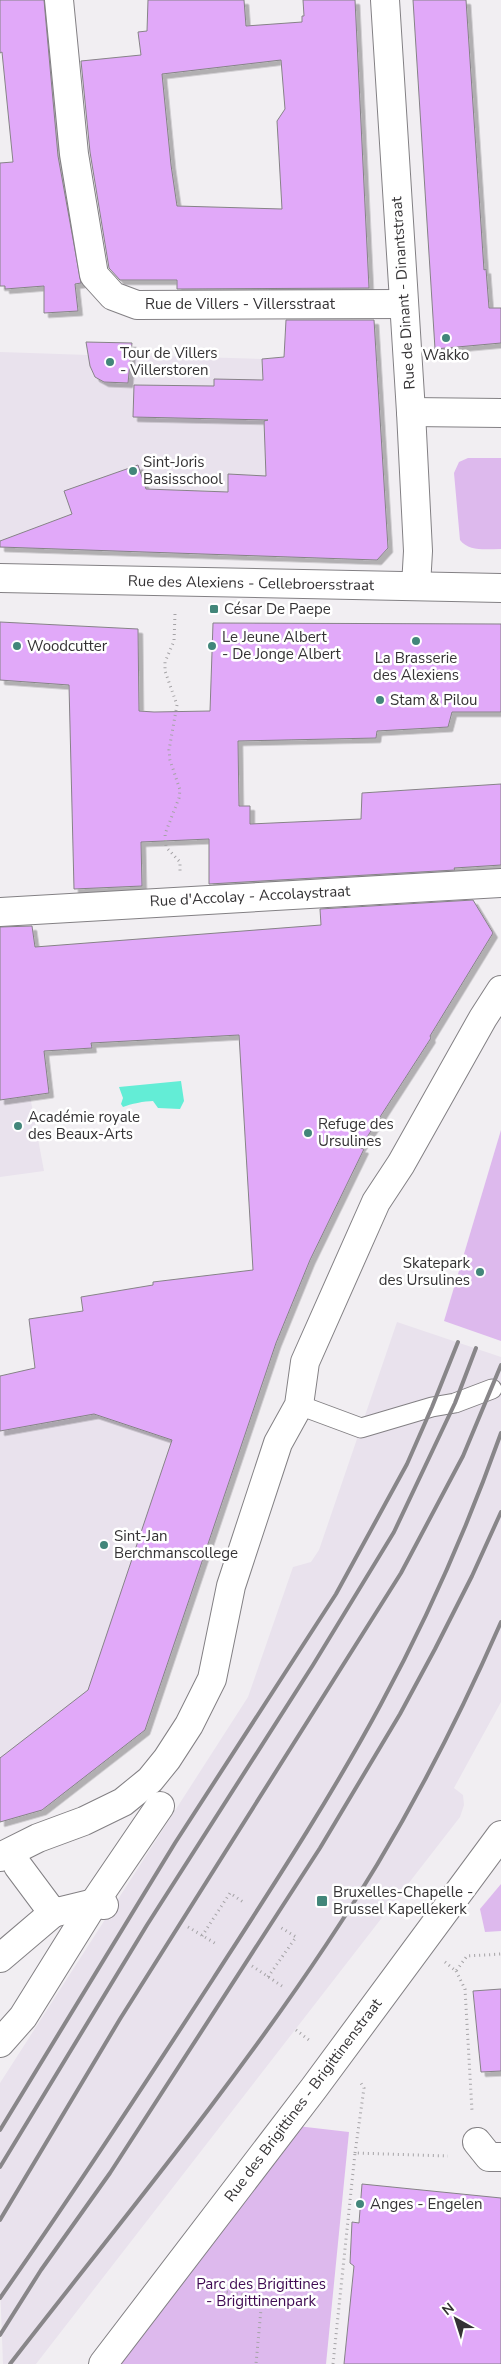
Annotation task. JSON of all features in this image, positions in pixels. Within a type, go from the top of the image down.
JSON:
[{"type":"street","name":"Rue de Villers - Villersstraat","points":[[58,0],[74,154],[94,276],[113,296],[137,305],[404,304]]},
{"type":"street","name":"Rue de Dinant - Dinantstraat","points":[[385,0],[411,412],[418,551],[416,586]]},
{"type":"street","points":[[411,412],[501,413]]},
{"type":"street","name":"Rue des Alexiens - Cellebroersstraat","points":[[0,578],[501,588]]},
{"type":"street","name":"Rue d'Accolay - Accolaystraat","points":[[0,912],[501,883]]},
{"type":"street","points":[[53,1913],[9,1861],[38,1838],[84,1822],[123,1802],[150,1780],[167,1759],[212,1679],[231,1586],[278,1443],[300,1405],[305,1362],[376,1202],[501,990]]},
{"type":"street","points":[[0,2043],[23,2018],[103,1905],[160,1806]]},
{"type":"street","name":"Rue des Brigittines - Brigittinenstraat","points":[[103,2364],[314,2088],[420,1942],[501,1835]]},
{"type":"street","points":[[0,1958],[53,1913],[103,1905]]},
{"type":"lane","points":[[300,1405],[361,1428],[432,1407],[456,1403],[492,1389]]},
{"type":"path","points":[[175,611],[174,641],[165,662],[165,671],[177,706],[169,750],[180,790],[179,798],[165,834],[166,847],[180,862],[181,875]]},
{"type":"path","points":[[202,1936],[230,1893],[243,1902]]},
{"type":"path","points":[[188,1927],[218,1945]]},
{"type":"path","points":[[268,1977],[296,1937],[280,1927]]},
{"type":"path","points":[[355,2153],[489,2152],[472,2111],[464,1989],[456,1971],[420,1942]]},
{"type":"path","points":[[456,1971],[467,1956],[501,1954]]},
{"type":"path","points":[[252,1966],[285,1988]]},
{"type":"path","points":[[333,2364],[355,2153],[364,2088],[360,2081]]},
{"type":"path","points":[[164,2282],[262,2298],[256,2364]]},
{"type":"shaded area","name":"Sint-Joris Basisschool","points":[[0,352],[89,355],[90,366],[95,377],[103,382],[112,382],[123,376],[131,355],[262,359],[270,556],[0,548]]},
{"type":"shaded area","points":[[181,1081],[184,1101],[180,1109],[158,1108],[153,1101],[123,1107],[121,1104],[123,1098],[119,1087]]},
{"type":"shaded area","name":"Académie royale des Beaux-Arts","points":[[30,1096],[44,1171],[0,1177],[0,1100]]},
{"type":"shaded area","points":[[397,1322],[501,1357],[501,1702],[454,1788],[463,1795],[464,1805],[460,1817],[36,2364],[3,2364],[0,2284],[0,2083],[248,1697],[293,1567],[311,1562],[319,1550]]},
{"type":"shaded area","name":"Sint-Jan Berchmanscollege","points":[[38,1368],[243,1442],[145,1730],[42,1810],[0,1822],[0,1376]]},
{"type":"green space","points":[[468,458],[501,458],[501,549],[473,548],[460,540],[454,473],[459,462]]},
{"type":"green space","name":"Skatepark des Ursulines","points":[[501,1130],[501,1341],[444,1321]]},
{"type":"green space","points":[[501,1884],[501,1931],[485,1932],[480,1909]]},
{"type":"green space","name":"Parc des Brigittines - Brigittinenpark","points":[[297,2126],[349,2132],[326,2364],[119,2364]]},
{"type":"building","points":[[0,0],[44,0],[58,156],[81,283],[75,284],[78,311],[44,313],[44,286],[5,289],[5,286],[0,286],[0,163],[13,162],[2,52],[0,53]]},
{"type":"building","points":[[148,0],[244,0],[246,26],[302,22],[302,16],[304,16],[303,0],[355,0],[369,288],[177,289],[177,280],[120,280],[109,268],[90,152],[81,61],[141,55],[138,32],[147,31]],"holes":[[[281,60],[285,109],[277,121],[282,209],[177,206],[162,74]]]},
{"type":"building","points":[[413,0],[466,0],[484,270],[486,269],[489,308],[501,308],[501,343],[435,349]]},
{"type":"building","points":[[286,320],[374,320],[388,548],[377,560],[0,547],[0,541],[72,514],[64,491],[138,465],[146,489],[228,492],[228,474],[266,476],[264,421],[268,420],[133,417],[134,385],[214,386],[214,379],[263,380],[262,359],[284,357]]},
{"type":"building","name":"Tour de Villers - Villerstoren","points":[[86,342],[132,343],[128,383],[104,382],[95,377],[90,366]]},
{"type":"building","points":[[0,622],[138,629],[139,711],[154,712],[210,711],[213,623],[501,624],[501,712],[452,712],[448,727],[377,731],[376,738],[238,741],[239,806],[250,806],[250,824],[361,819],[362,793],[501,784],[501,865],[454,868],[455,870],[209,884],[209,839],[141,842],[142,886],[74,889],[69,685],[0,680]]},
{"type":"building","points":[[473,900],[493,933],[430,1036],[431,1038],[360,1148],[364,1149],[310,1260],[276,1343],[145,1730],[42,1810],[0,1822],[0,1758],[88,1690],[172,1440],[94,1414],[0,1431],[0,1376],[35,1368],[29,1319],[83,1311],[81,1297],[153,1285],[153,1282],[253,1270],[239,1035],[91,1043],[92,1048],[44,1051],[49,1093],[0,1100],[0,927],[32,926],[35,947],[321,925],[320,909]]},
{"type":"building","points":[[501,1989],[501,2071],[481,2072],[473,1991]]},
{"type":"building","points":[[362,2184],[501,2198],[501,2364],[344,2364],[354,2266],[350,2263],[352,2222],[359,2223]]},
{"type":"railway","points":[[0,2130],[175,1843],[336,1594],[407,1464],[458,1342]]},
{"type":"railway","points":[[0,2167],[147,1925],[313,1665],[394,1532],[455,1403],[476,1348]]},
{"type":"railway","points":[[0,2220],[120,2019],[401,1573],[463,1456],[501,1365]]},
{"type":"railway","points":[[0,2298],[160,2060],[321,1809],[362,1739],[431,1605],[461,1537],[501,1433]]},
{"type":"railway","points":[[0,2335],[41,2270],[110,2173],[320,1848],[400,1714],[472,1576],[501,1512]]},
{"type":"railway","points":[[10,2364],[212,2105],[251,2053],[326,1945],[399,1828],[463,1705],[501,1622]]},
{"type":"place","name":"Wakko","points":[[446,338]]},
{"type":"place","name":"Tour de Villers - Villerstoren","points":[[110,362]]},
{"type":"place","name":"Sint-Joris Basisschool","points":[[133,471]]},
{"type":"place","name":"César De Paepe","points":[[214,609]]},
{"type":"place","name":"La Brasserie des Alexiens","points":[[416,641]]},
{"type":"place","name":"Woodcutter","points":[[17,646]]},
{"type":"place","name":"Le Jeune Albert - De Jonge Albert","points":[[212,646]]},
{"type":"place","name":"Stam & Pilou","points":[[380,700]]},
{"type":"place","name":"Académie royale des Beaux-Arts","points":[[18,1126]]},
{"type":"place","name":"Refuge des Ursulines","points":[[308,1133]]},
{"type":"place","name":"Skatepark des Ursulines","points":[[480,1272]]},
{"type":"place","name":"Sint-Jan Berchmanscollege","points":[[104,1545]]},
{"type":"place","name":"Bruxelles-Chapelle - Brussel Kapellekerk","points":[[322,1901]]},
{"type":"place","name":"Anges - Engelen","points":[[360,2204]]}]
